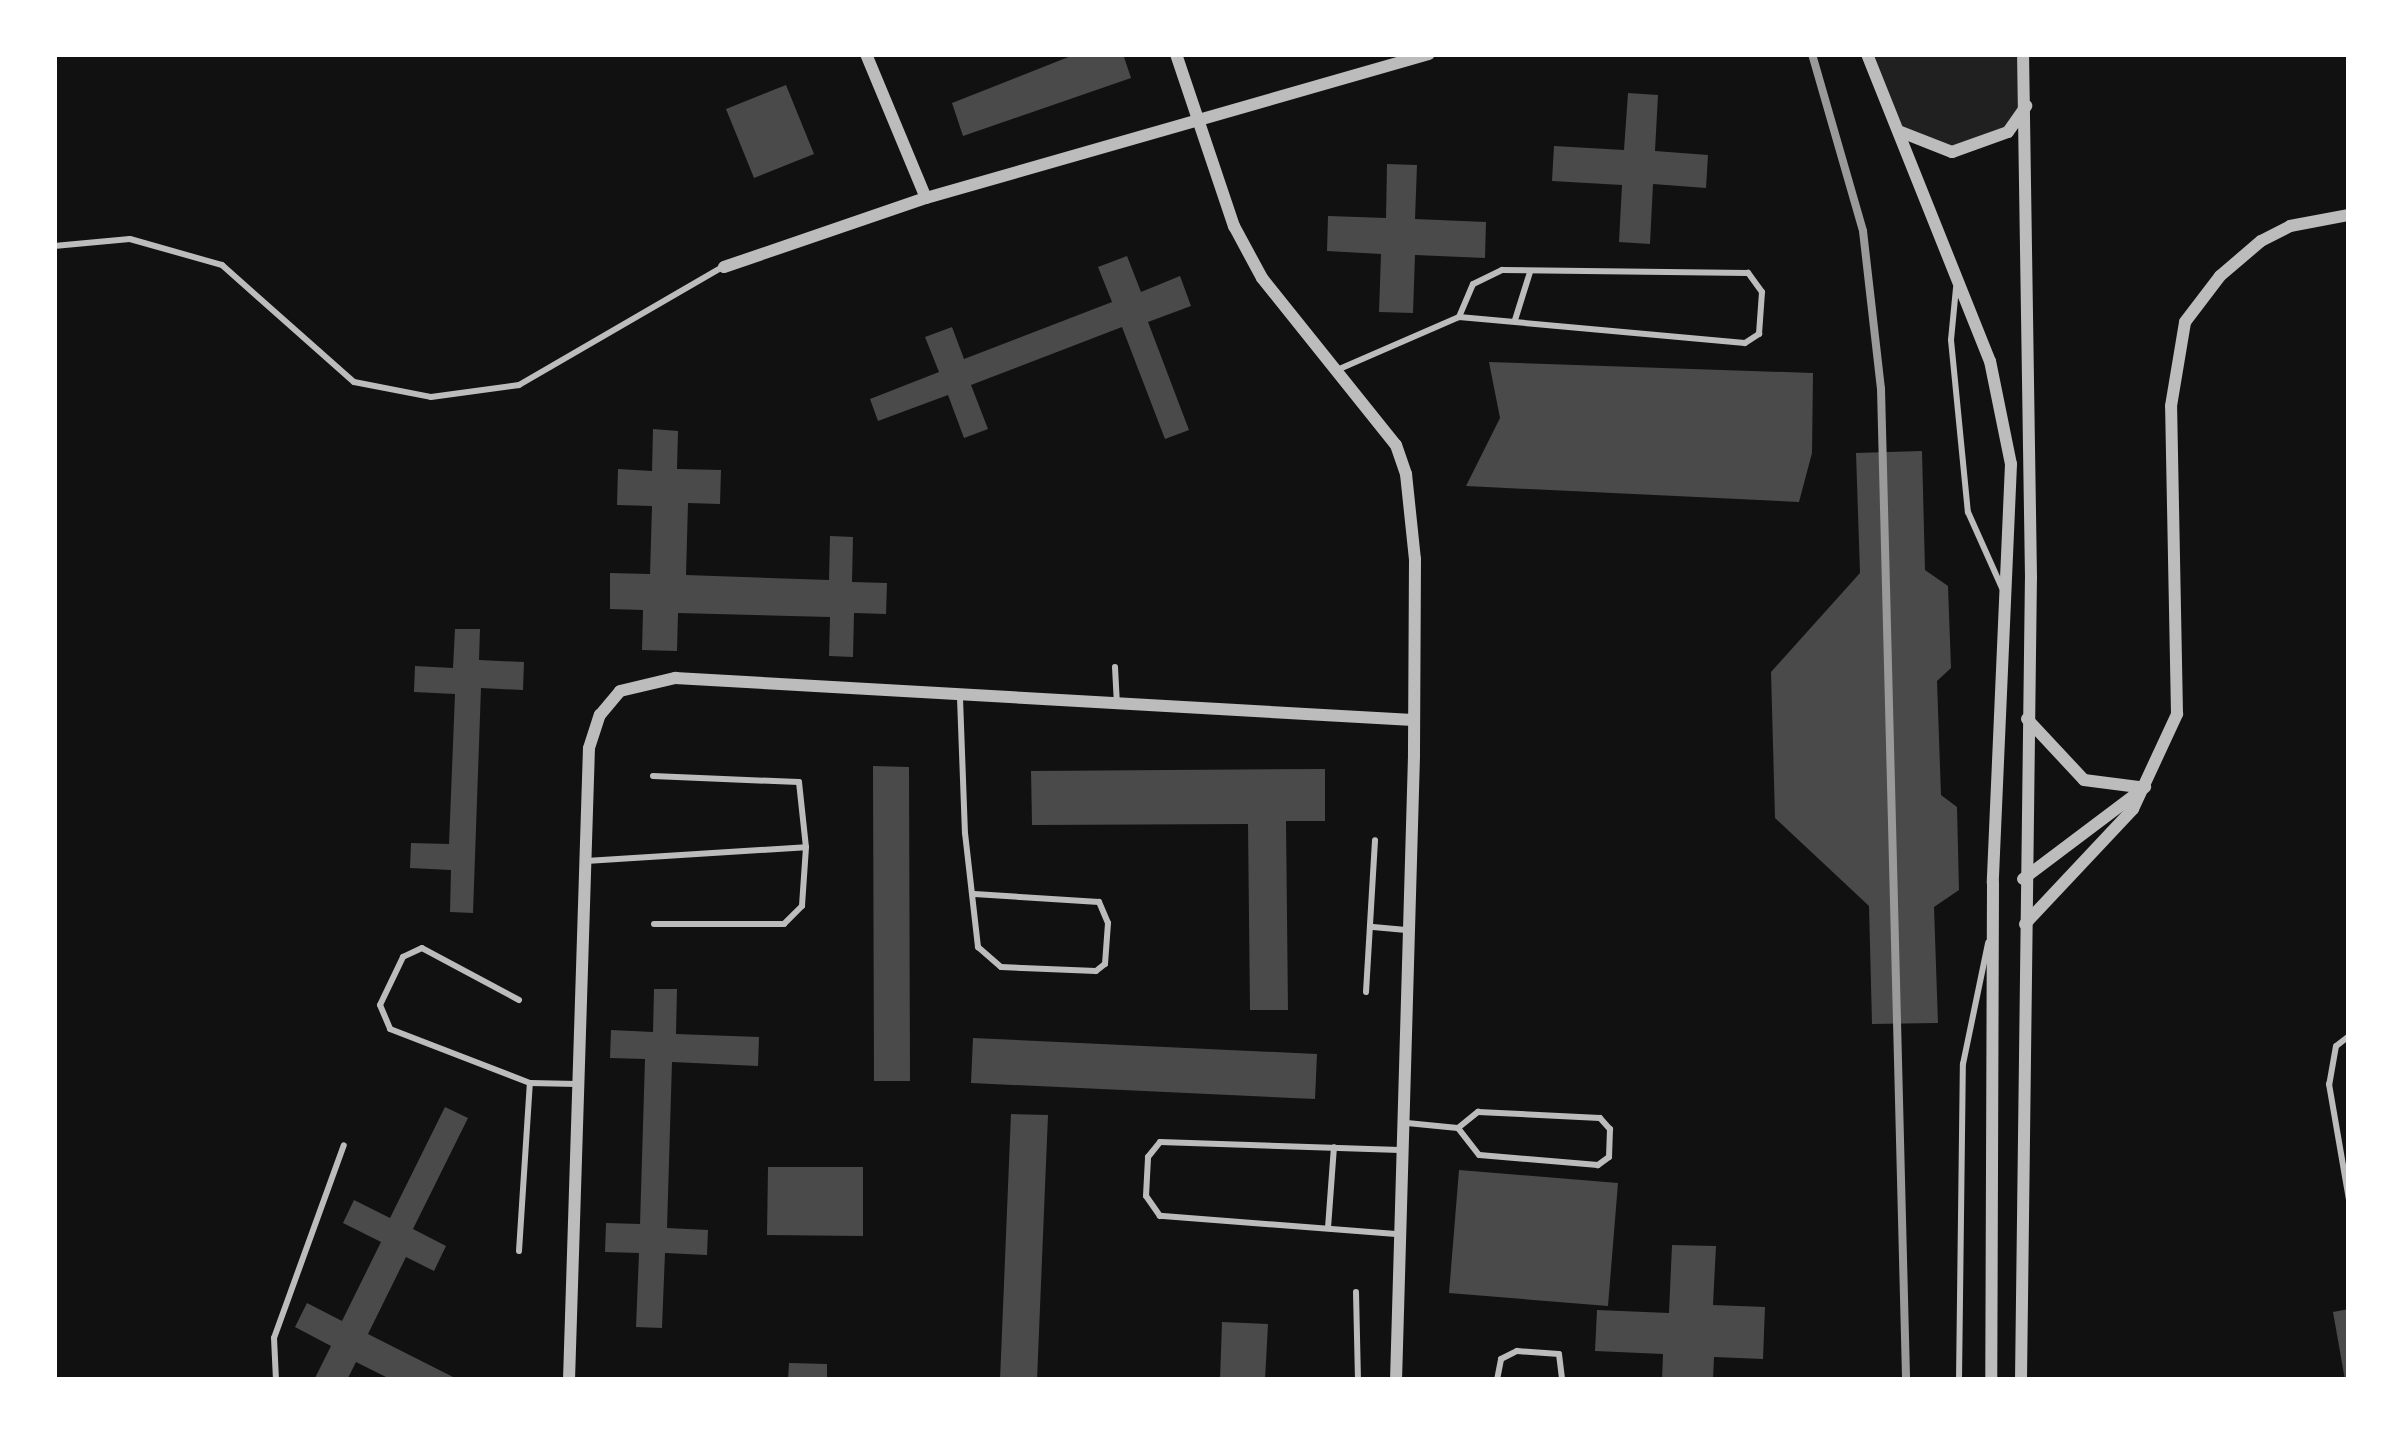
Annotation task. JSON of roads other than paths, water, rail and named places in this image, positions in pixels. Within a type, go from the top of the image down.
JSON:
[{"type":"street","points":[[866,54],[926,198]]},
{"type":"street","points":[[1176,54],[1234,226],[1334,372],[1396,445],[1406,474],[1415,559],[1396,1380]]},
{"type":"street","points":[[724,267],[926,198],[1429,54]]},
{"type":"street","points":[[1867,54],[2002,398],[2011,464],[1993,883],[1991,1380]]},
{"type":"street","points":[[2021,1380],[2026,719],[2023,54]]},
{"type":"street","points":[[1901,132],[1952,152],[2008,132],[2026,106]]},
{"type":"street","points":[[1993,928],[2025,924],[2146,786],[2177,714],[2171,406],[2185,322],[2220,276],[2261,241],[2290,226],[2349,215]]},
{"type":"street","points":[[568,1380],[589,748],[620,691],[675,678],[960,698],[1117,701],[1413,720]]},
{"type":"street","points":[[2026,719],[2084,780],[2146,786]]},
{"type":"street","points":[[1993,883],[2023,880],[2146,786]]},
{"type":"lane","points":[[54,246],[130,239],[222,265],[354,382],[431,397],[519,385],[724,267]]},
{"type":"lane","points":[[1515,320],[1530,272]]},
{"type":"lane","points":[[1334,372],[1459,317],[1745,343],[1759,334],[1761,284],[1748,273],[1484,274],[1459,317]]},
{"type":"lane","points":[[1955,288],[1951,340],[1968,512],[2007,599]]},
{"type":"lane","points":[[1115,667],[1117,701]]},
{"type":"lane","points":[[960,698],[974,894],[986,960],[1096,970],[1105,964],[1108,922],[1099,902],[974,894]]},
{"type":"lane","points":[[653,776],[799,782],[806,847],[802,906],[784,924],[654,924]]},
{"type":"lane","points":[[1366,992],[1376,840]]},
{"type":"lane","points":[[582,861],[806,847]]},
{"type":"lane","points":[[1373,927],[1409,930]]},
{"type":"lane","points":[[1959,1380],[1964,1064],[1993,928]]},
{"type":"lane","points":[[519,1000],[422,948],[403,957],[380,1005],[390,1029],[530,1083],[578,1084]]},
{"type":"lane","points":[[2349,1036],[2336,1046],[2329,1084],[2349,1199]]},
{"type":"lane","points":[[519,1251],[530,1083]]},
{"type":"lane","points":[[1403,1122],[1458,1128],[1478,1112],[1590,1115],[1610,1129],[1610,1157],[1598,1165],[1479,1155],[1458,1128]]},
{"type":"lane","points":[[1396,1234],[1160,1216],[1146,1196],[1148,1157],[1160,1142],[1403,1150]]},
{"type":"lane","points":[[276,1380],[274,1338],[344,1145]]},
{"type":"lane","points":[[1328,1228],[1334,1146]]},
{"type":"lane","points":[[1357,1292],[1358,1380]]},
{"type":"lane","points":[[1497,1380],[1502,1359],[1517,1351],[1558,1354],[1562,1380]]},
{"type":"railway","points":[[1812,54],[1863,231],[1881,389],[1906,1380]]}]
